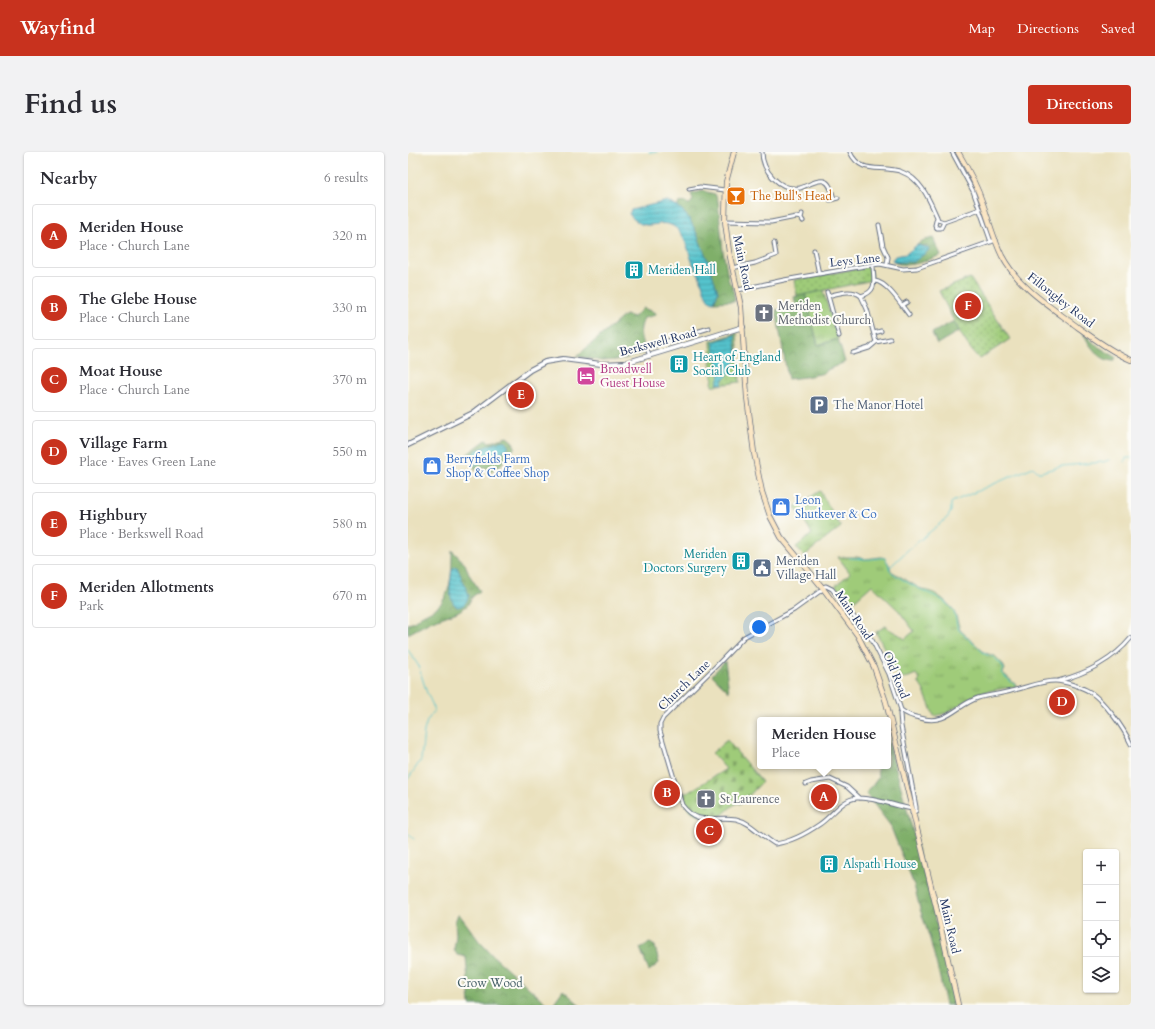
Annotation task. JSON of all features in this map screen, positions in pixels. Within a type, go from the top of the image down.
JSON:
[{"type":"main road","name":"Main Road","points":[[734,152],[727,175],[725,190],[725,221],[728,252],[741,307],[747,398],[756,464],[766,503],[770,516],[781,537],[823,588],[858,636],[874,667],[890,717]]},
{"type":"main road","name":"Fillongley Road","points":[[958,152],[975,184],[993,241],[1007,265],[1022,284],[1099,342],[1119,355],[1131,360]]},
{"type":"main road","name":"Main Road","points":[[891,723],[958,1005]]},
{"type":"street","points":[[762,152],[762,160],[769,172],[781,185],[799,188],[824,181],[830,186],[834,199]]},
{"type":"street","points":[[850,152],[857,163],[866,168],[895,170],[910,176],[926,193],[938,220],[944,222],[980,209]]},
{"type":"street","name":"Fillongley Road","points":[[952,152],[965,174],[993,241]]},
{"type":"street","points":[[689,189],[700,187],[725,190]]},
{"type":"street","points":[[725,221],[771,222],[802,216],[803,221]]},
{"type":"street","points":[[936,217],[935,225],[937,228],[941,228],[944,222]]},
{"type":"street","points":[[879,225],[883,246],[888,257],[887,266]]},
{"type":"street","points":[[876,232],[881,230]]},
{"type":"street","name":"Leys Lane","points":[[738,290],[784,280],[873,265],[903,269],[917,268],[993,241]]},
{"type":"street","points":[[732,268],[755,263],[776,256],[774,243]]},
{"type":"street","points":[[814,250],[819,274]]},
{"type":"street","points":[[861,296],[867,294],[874,287],[875,281],[873,265]]},
{"type":"street","points":[[875,281],[878,281],[886,287],[909,315]]},
{"type":"street","points":[[827,292],[839,336]]},
{"type":"street","points":[[828,296],[851,292],[857,293],[861,296],[867,309],[876,342]]},
{"type":"street","points":[[902,305],[907,302]]},
{"type":"street","name":"Berkswell Road","points":[[408,445],[473,412],[530,370],[545,362],[562,360],[600,364],[618,364],[650,356],[743,327]]},
{"type":"street","points":[[650,356],[647,349],[649,347],[709,328]]},
{"type":"street","points":[[874,333],[881,331]]},
{"type":"street","points":[[853,353],[869,348],[876,342],[890,339]]},
{"type":"street","name":"Old Road","points":[[823,588],[826,586],[832,589],[872,640],[889,674],[901,710],[900,714],[916,808],[916,811],[912,811]]},
{"type":"street","name":"Church Lane","points":[[823,588],[794,610],[744,637],[662,718],[660,728],[682,805],[687,813],[694,817],[700,819],[725,819],[744,822],[775,844],[810,830],[850,800],[859,798]]},
{"type":"street","points":[[901,710],[918,718],[935,721],[957,711],[979,697],[995,695],[1045,682],[1071,678],[1091,669],[1112,656],[1124,647],[1131,638]]},
{"type":"street","points":[[1069,684],[1071,678]]},
{"type":"street","points":[[1056,681],[1089,691],[1104,704],[1127,735],[1131,744]]},
{"type":"street","points":[[806,784],[830,779],[847,787],[859,798],[912,811]]},
{"type":"green space","points":[[703,191],[715,194],[718,201],[723,251],[729,282],[732,285],[735,301],[714,302],[718,292],[696,232],[677,207],[679,203],[685,202],[689,205],[693,200],[691,194]]},
{"type":"green space","points":[[933,238],[941,255],[907,265],[894,262],[915,260],[928,251],[927,246],[917,245],[922,241]]},
{"type":"green space","points":[[866,267],[871,270],[873,280],[797,296],[794,280]]},
{"type":"green space","points":[[970,278],[1010,339],[980,359],[968,346],[939,291]]},
{"type":"green space","points":[[823,291],[838,339],[818,345],[805,294]]},
{"type":"green space","points":[[805,294],[818,345],[838,339],[845,362],[827,370],[825,373],[788,379],[776,310],[796,307],[794,297]]},
{"type":"green space","points":[[643,308],[656,313],[656,315],[644,318],[640,332],[641,339],[647,352],[620,360],[601,361],[577,356],[625,315],[634,317]]},
{"type":"green space","points":[[954,321],[959,331],[937,344],[932,333]]},
{"type":"green space","points":[[737,333],[740,382],[712,386],[713,374],[710,362],[712,359],[711,341]]},
{"type":"green space","points":[[1083,333],[1097,346],[1116,357],[1114,361],[1104,358],[1095,352]]},
{"type":"green space","points":[[507,437],[513,442],[515,447],[498,468],[493,469],[490,472],[485,467],[475,469],[470,459],[466,455],[486,440],[491,442]]},
{"type":"green space","points":[[820,491],[841,527],[804,556],[796,547],[812,534],[795,507]]},
{"type":"green space","points":[[452,550],[465,564],[470,576],[480,591],[472,597],[467,606],[457,612],[430,622],[408,634],[408,624],[438,607],[445,597],[450,584]]},
{"type":"green space","points":[[838,557],[857,557],[865,559],[885,558],[891,571],[919,588],[934,593],[944,600],[952,608],[960,630],[985,653],[995,656],[1002,663],[1005,669],[1003,673],[1017,686],[978,693],[947,713],[934,716],[923,689],[918,682],[920,680],[916,674],[904,679],[897,672],[893,672],[890,667],[892,666],[891,662],[876,632],[885,626],[905,639],[914,631],[899,611],[872,585],[853,602],[835,586],[850,573]]},
{"type":"green space","points":[[725,661],[729,692],[712,675]]},
{"type":"green space","points":[[727,740],[762,782],[741,804],[735,804],[722,815],[709,818],[703,817],[692,812],[684,802],[682,796],[684,793],[687,793],[726,769],[712,753]]},
{"type":"green space","points":[[891,750],[931,899],[955,1005],[946,1005],[930,939],[914,885],[890,825],[866,794],[878,778],[877,769],[891,769]]},
{"type":"green space","name":"Crow Wood","points":[[458,914],[492,955],[547,1004],[553,1004],[563,990],[580,1005],[470,1005],[466,957],[457,955],[454,949],[456,935],[455,922]]},
{"type":"green space","points":[[650,943],[655,946],[659,963],[649,971],[640,948]]},
{"type":"water","points":[[667,201],[681,209],[690,220],[696,232],[708,261],[718,292],[714,302],[709,301],[707,298],[699,275],[693,265],[685,240],[680,232],[670,225],[642,224],[635,221],[629,214],[631,210]]},
{"type":"water","points":[[917,245],[929,248],[928,251],[914,262],[894,262],[892,260],[895,256],[906,254]]},
{"type":"water","points":[[735,335],[737,359],[728,375],[723,379],[722,385],[720,383],[717,385],[720,375],[713,342]]},
{"type":"water","points":[[501,441],[505,441],[508,444],[508,448],[492,459],[474,465],[471,456],[477,450]]},
{"type":"water","points":[[457,567],[469,595],[465,604],[457,607],[451,599],[450,594],[452,569]]},
{"type":"waterway","points":[[649,152],[657,152]]},
{"type":"waterway","points":[[1125,462],[1126,458],[1131,458]]},
{"type":"waterway","points":[[914,545],[948,517],[951,511],[952,502],[1033,467],[1038,472],[1041,472],[1062,466],[1103,462],[1109,460]]},
{"type":"waterway","points":[[890,567],[911,547]]},
{"type":"waterway","points":[[849,558],[885,558],[890,571],[893,574],[945,602],[954,612],[959,630],[985,654],[994,657],[1004,669],[1001,673],[1015,685]]},
{"type":"waterway","points":[[408,650],[418,665],[427,693],[434,708],[434,711],[427,721],[424,731],[421,760],[408,779]]},
{"type":"waterway","points":[[408,834],[414,839]]},
{"type":"place","name":"The Bull's Head","points":[[736,196]]},
{"type":"place","name":"Meriden Hall","points":[[634,270]]},
{"type":"place","name":"Meriden Allotments","points":[[968,306]]},
{"type":"place","name":"Meriden Methodist Church","points":[[764,313]]},
{"type":"place","name":"Heart of England Social Club","points":[[679,364]]},
{"type":"place","name":"Broadwell Guest House","points":[[586,376]]},
{"type":"place","name":"Highbury","points":[[521,395]]},
{"type":"place","name":"The Manor Hotel","points":[[819,405]]},
{"type":"place","name":"Berryfields Farm Shop & Coffee Shop","points":[[432,466]]},
{"type":"place","name":"Leon Shutkever & Co","points":[[781,507]]},
{"type":"place","name":"Meriden Doctors Surgery","points":[[741,561]]},
{"type":"place","name":"Meriden Village Hall","points":[[762,568]]},
{"type":"place","name":"Village Farm","points":[[1062,702]]},
{"type":"place","name":"The Glebe House","points":[[667,793]]},
{"type":"place","name":"Meriden House","points":[[824,797]]},
{"type":"place","name":"St Laurence","points":[[706,799]]},
{"type":"place","name":"Moat House","points":[[709,831]]},
{"type":"place","name":"Alspath House","points":[[829,864]]}]
